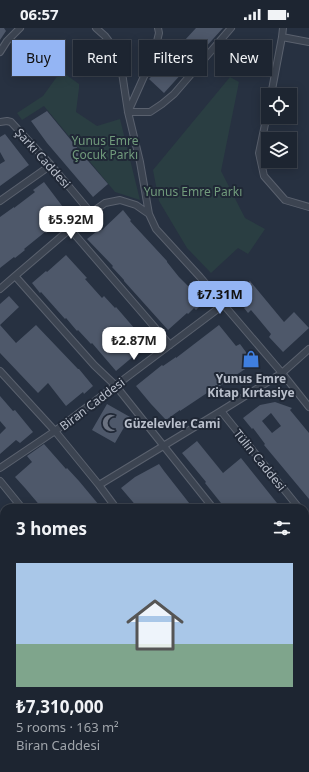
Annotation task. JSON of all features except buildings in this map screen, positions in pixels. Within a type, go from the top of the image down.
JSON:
[{"type":"street","points":[[0,52],[7,41],[20,28]]},
{"type":"street","points":[[96,28],[106,36],[114,48],[121,66],[128,112],[140,162],[149,214],[156,229],[200,277],[309,406]]},
{"type":"street","points":[[128,112],[154,54],[159,33],[158,28]]},
{"type":"street","points":[[128,112],[150,112],[162,104],[174,94],[231,28]]},
{"type":"street","points":[[272,88],[283,28]]},
{"type":"street","points":[[282,37],[309,42]]},
{"type":"street","name":"Şarkı Caddesi","points":[[0,122],[11,122],[51,165],[91,213]]},
{"type":"street","points":[[265,124],[259,154],[264,176],[285,200],[309,207]]},
{"type":"street","points":[[0,201],[51,165]]},
{"type":"street","points":[[0,290],[14,276],[70,229],[105,203],[120,200],[136,205],[149,214]]},
{"type":"street","points":[[70,229],[170,345]]},
{"type":"street","points":[[14,276],[94,365],[116,386],[210,504]]},
{"type":"street","name":"Biran Caddesi","points":[[0,468],[55,431],[224,305]]},
{"type":"street","points":[[99,485],[282,373],[309,349]]},
{"type":"street","points":[[0,371],[55,431],[113,504]]},
{"type":"street","name":"Tülin Caddesi","points":[[221,411],[296,504]]},
{"type":"street","points":[[0,480],[19,504]]},
{"type":"green space","name":"Yunus Emre Çocuk Parkı","points":[[65,74],[79,84],[76,112],[97,126],[120,119],[140,200],[115,192],[44,106],[22,120],[17,113],[43,96],[57,76],[65,76]]},
{"type":"green space","name":"Yunus Emre Parkı","points":[[230,77],[239,82],[221,171],[245,218],[265,229],[248,254],[238,248],[211,273],[187,248],[159,201],[153,170]]},
{"type":"place","name":"Yunus Emre Kitap Kırtasiye","points":[[251,359]]},
{"type":"place","name":"Güzelevler Cami","points":[[111,423]]}]
